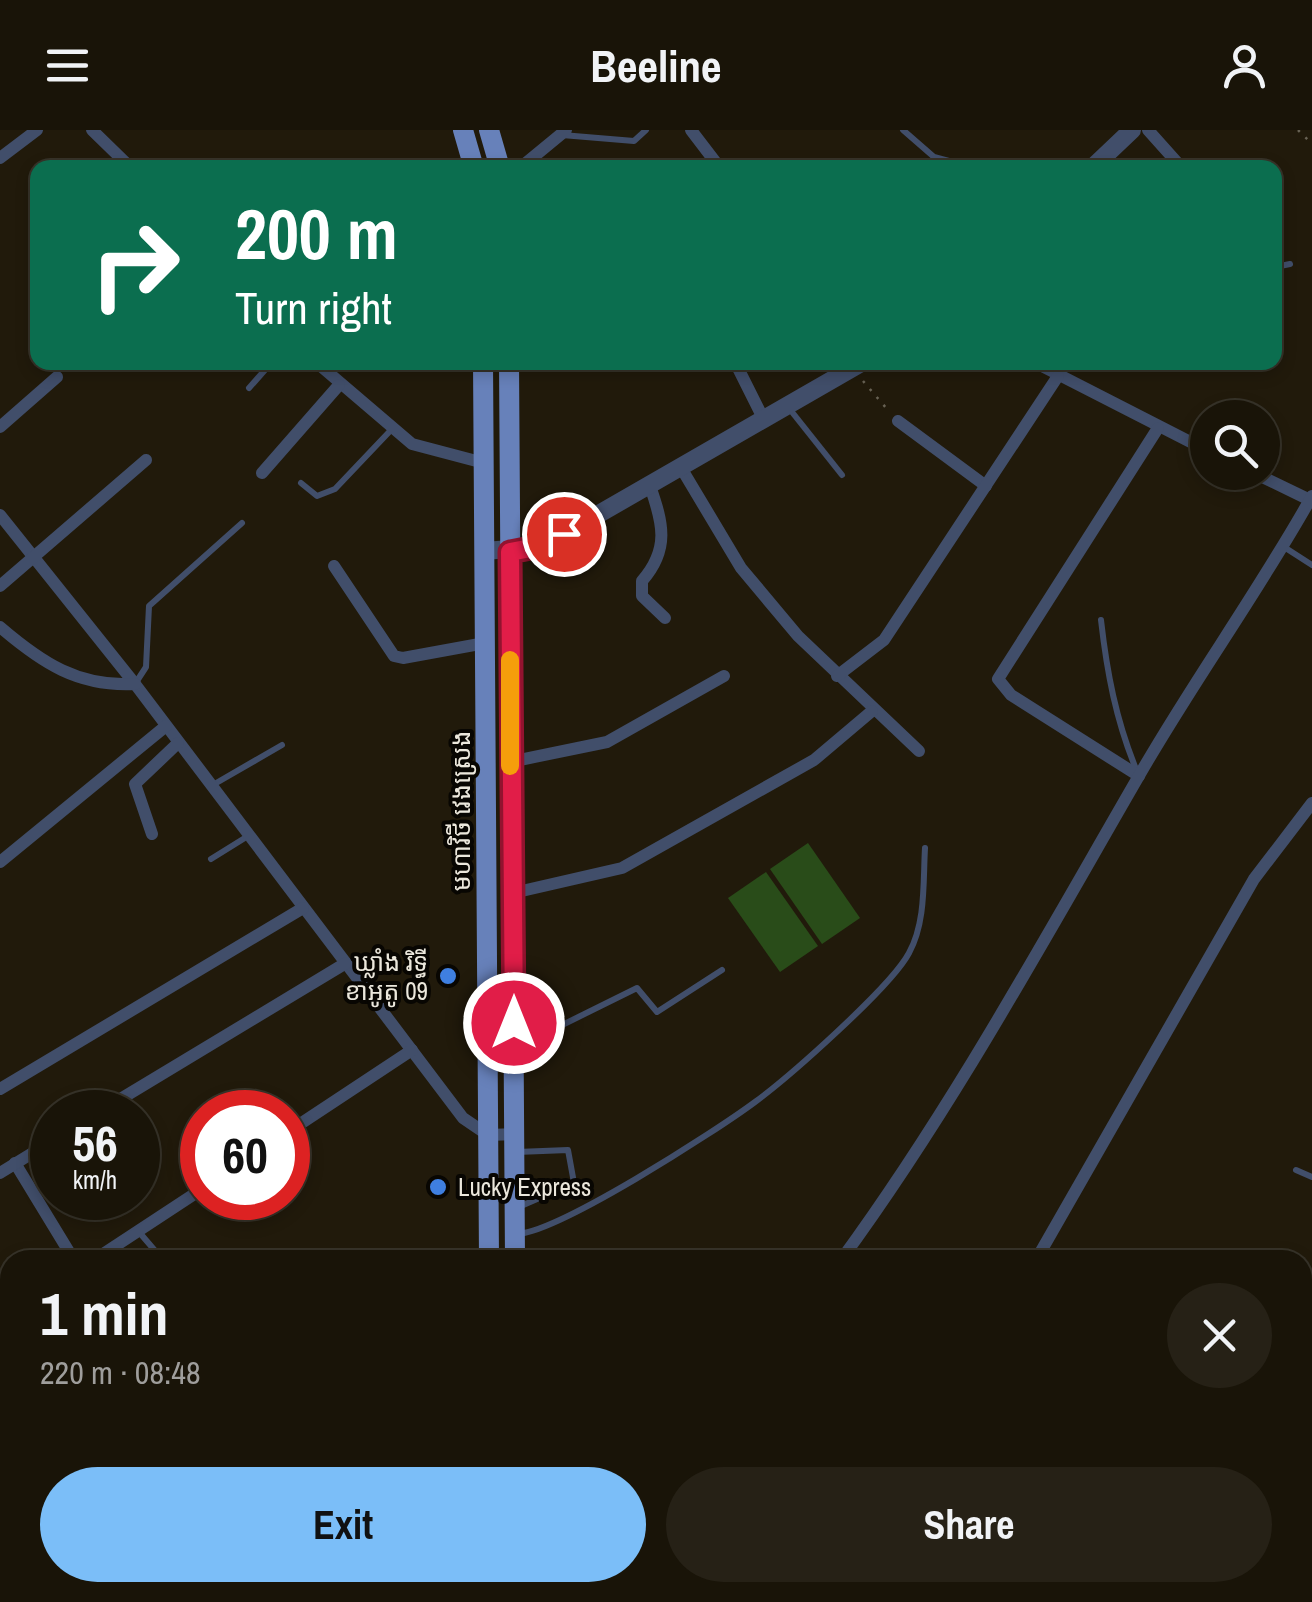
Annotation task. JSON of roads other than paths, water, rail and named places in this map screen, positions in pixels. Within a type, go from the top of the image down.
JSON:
[{"type":"main road","points":[[463,130],[472,160]]},
{"type":"main road","points":[[489,130],[498,160]]},
{"type":"main road","name":"មហាវិថី វេងស្រេង","points":[[483,370],[489,1250]]},
{"type":"main road","name":"មហាវិថី វេងស្រេង","points":[[509,370],[515,1250]]},
{"type":"street","points":[[2,152],[37,130]]},
{"type":"street","points":[[92,130],[123,160]]},
{"type":"street","points":[[692,130],[714,160]]},
{"type":"street","points":[[1100,160],[1132,130]]},
{"type":"street","points":[[1148,130],[1175,160]]},
{"type":"street","points":[[530,160],[564,132]]},
{"type":"street","points":[[324,370],[390,430],[438,454],[484,463]]},
{"type":"street","points":[[738,370],[764,420]]},
{"type":"street","points":[[484,551],[536,547],[564,534],[850,370]]},
{"type":"street","points":[[1048,370],[1190,443]]},
{"type":"street","points":[[838,676],[884,640],[1058,376]]},
{"type":"street","points":[[0,427],[57,377]]},
{"type":"street","points":[[262,473],[340,385]]},
{"type":"street","points":[[898,421],[986,486]]},
{"type":"street","points":[[1138,776],[1011,695],[998,679],[1158,428]]},
{"type":"street","points":[[0,586],[146,460]]},
{"type":"street","points":[[680,466],[741,568],[872,711],[919,750]]},
{"type":"street","points":[[848,1250],[934,1119],[1084,874],[1138,776],[1311,498],[1280,484]]},
{"type":"street","points":[[650,486],[663,524],[663,545],[658,564],[642,581],[642,596],[665,618]]},
{"type":"street","points":[[0,515],[135,684],[464,1118],[488,1134],[514,1143]]},
{"type":"street","points":[[334,566],[394,656],[403,658],[485,644]]},
{"type":"street","points":[[0,627],[46,664],[102,686],[135,684]]},
{"type":"street","points":[[510,762],[608,742],[724,676]]},
{"type":"street","points":[[512,893],[622,868],[814,760],[872,711]]},
{"type":"street","points":[[0,862],[166,726]]},
{"type":"street","points":[[152,834],[135,784],[178,743]]},
{"type":"street","points":[[1042,1250],[1254,879],[1312,803]]},
{"type":"street","points":[[0,1089],[303,908]]},
{"type":"street","points":[[137,1090],[346,964]]},
{"type":"street","points":[[310,1117],[412,1050]]},
{"type":"street","points":[[0,1173],[30,1155]]},
{"type":"street","points":[[15,1164],[68,1250]]},
{"type":"street","points":[[109,1250],[180,1203]]},
{"type":"lane","points":[[564,132],[634,141],[646,130]]},
{"type":"lane","points":[[903,130],[934,157],[945,160]]},
{"type":"lane","points":[[1282,266],[1290,264]]},
{"type":"lane","points":[[248,388],[265,370]]},
{"type":"lane","points":[[787,406],[842,475]]},
{"type":"lane","points":[[301,483],[317,496],[335,490],[390,430]]},
{"type":"lane","points":[[135,684],[146,666],[149,606],[242,523]]},
{"type":"lane","points":[[1283,546],[1312,566]]},
{"type":"lane","points":[[1101,620],[1119,728],[1138,776]]},
{"type":"lane","points":[[210,786],[282,744]]},
{"type":"lane","points":[[211,859],[248,836]]},
{"type":"lane","points":[[515,1234],[535,1234],[576,1213],[756,1102],[847,1021],[909,954],[922,912],[925,848]]},
{"type":"lane","points":[[514,1056],[536,1048],[544,1034],[636,988],[658,1012],[722,970]]},
{"type":"lane","points":[[514,1143],[568,1150],[574,1183],[515,1208]]},
{"type":"lane","points":[[1296,1170],[1312,1177]]},
{"type":"lane","points":[[138,1231],[154,1250]]},
{"type":"place","name":"ឃ្លាំង រិទ្ធី ខាអូតូ 09","points":[[448,976]]},
{"type":"place","name":"Lucky Express","points":[[438,1187]]}]
